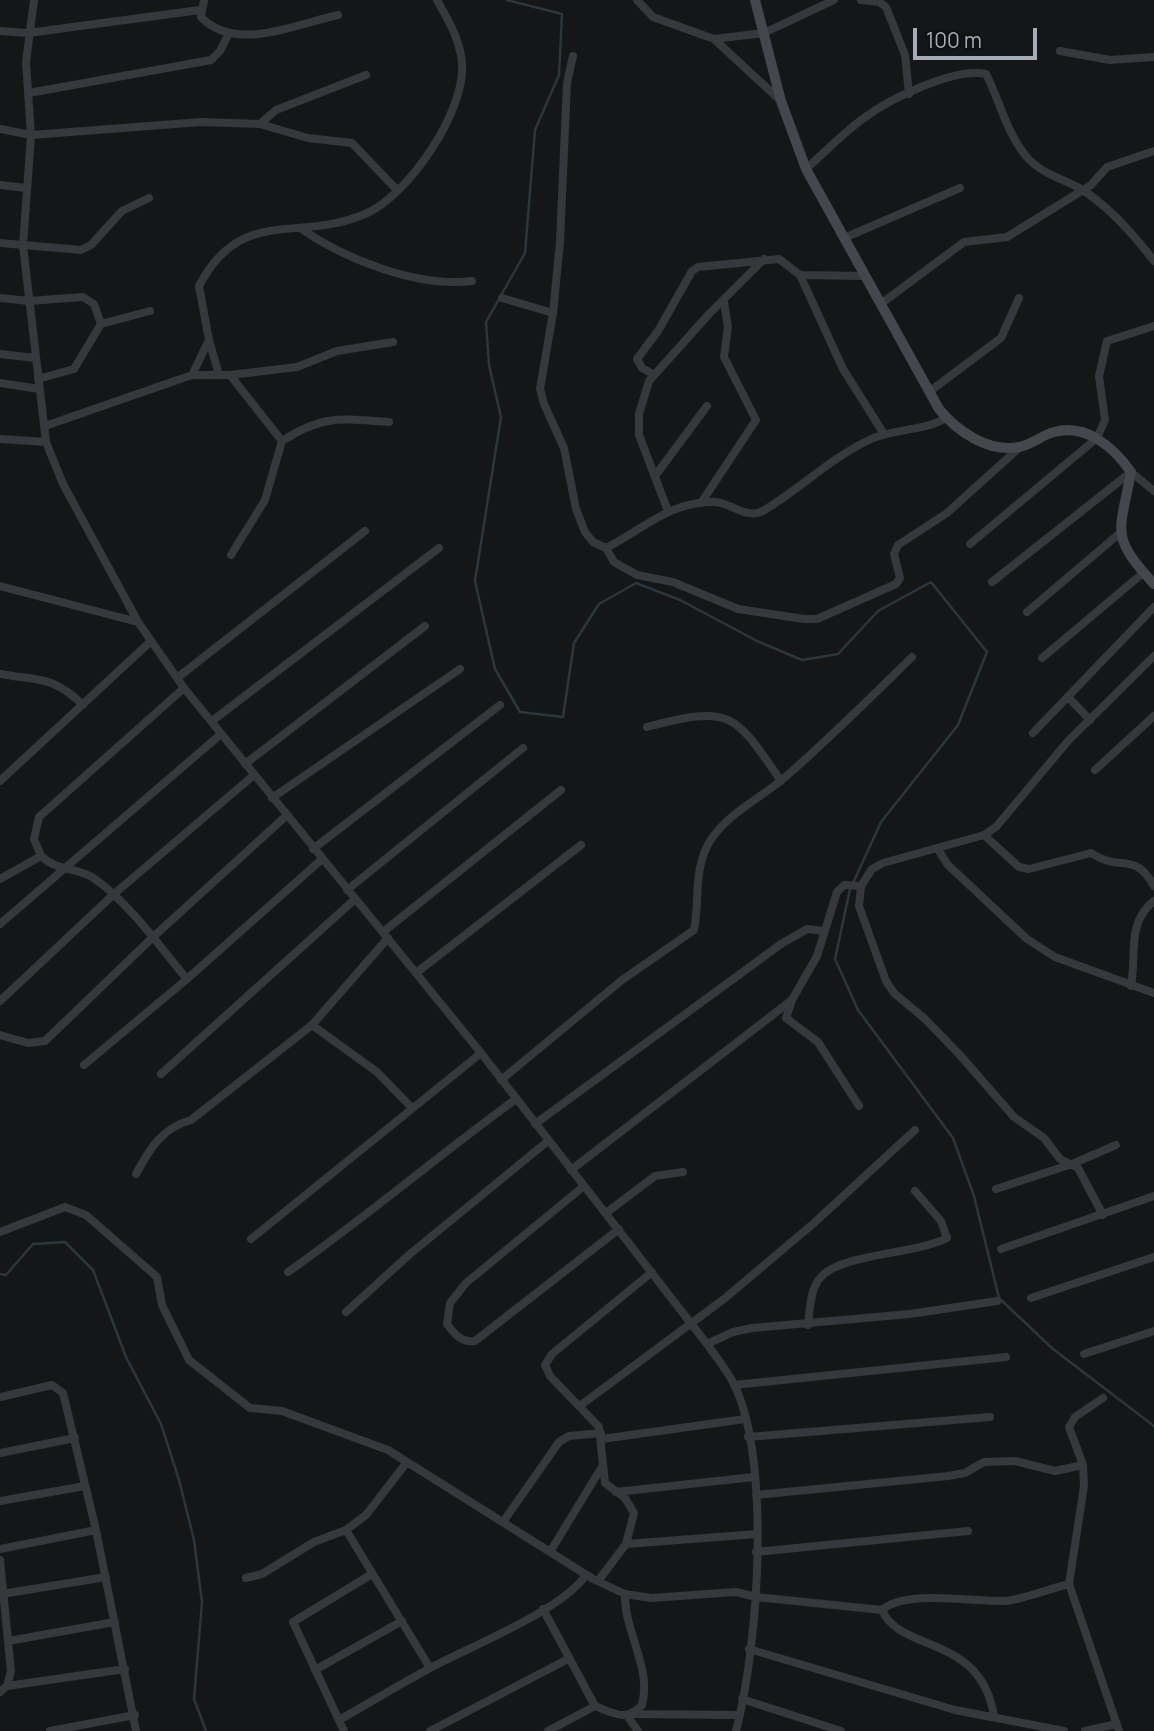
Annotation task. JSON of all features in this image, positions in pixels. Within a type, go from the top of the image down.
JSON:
[{"type":"street","points":[[34,0],[28,33],[31,135],[23,246],[47,442],[63,484],[138,622],[184,688],[321,860],[481,1053],[691,1323],[734,1385],[748,1437],[756,1496],[757,1534],[756,1597],[736,1731]]},
{"type":"street","points":[[204,0],[200,10],[201,17],[207,24],[229,33],[249,36],[338,15]]},
{"type":"street","points":[[219,374],[209,340],[199,286],[217,261],[251,234],[340,224],[369,212],[397,190],[425,158],[444,128],[456,99],[463,65],[456,35],[437,0]]},
{"type":"street","points":[[637,0],[653,17],[714,40],[781,100]]},
{"type":"street","points":[[755,0],[781,100],[806,169],[929,392],[946,418],[962,432],[994,446],[1020,447]]},
{"type":"street","points":[[714,40],[764,33],[834,0]]},
{"type":"street","points":[[861,0],[879,2],[886,7],[905,55],[909,94]]},
{"type":"street","points":[[0,31],[28,33],[200,10]]},
{"type":"street","points":[[29,93],[211,60],[220,51],[229,33]]},
{"type":"street","points":[[1060,51],[1110,60],[1154,57]]},
{"type":"street","points":[[573,56],[567,83],[560,242],[553,313],[540,389],[564,448],[576,509],[585,532],[593,542],[606,548],[614,562],[637,575],[673,582],[723,604],[817,619],[896,584],[900,578],[894,554],[898,545],[947,513],[1020,447],[1055,432],[1065,430],[1097,438],[1119,454],[1131,472],[1154,491]]},
{"type":"street","points":[[806,169],[864,118],[909,94],[951,75],[986,74],[1015,141],[1026,156],[1050,175],[1082,190],[1109,210],[1154,261]]},
{"type":"street","points":[[260,124],[276,110],[366,75]]},
{"type":"street","points":[[0,129],[31,135],[201,122],[260,124],[308,138],[352,142],[397,190]]},
{"type":"street","points":[[882,303],[964,242],[1007,237],[1097,181],[1107,167],[1154,150]]},
{"type":"street","points":[[0,185],[26,188]]},
{"type":"street","points":[[844,238],[960,188]]},
{"type":"street","points":[[0,243],[81,250],[90,245],[108,222],[122,211],[149,198]]},
{"type":"street","points":[[300,228],[325,245],[360,261],[451,284],[472,281]]},
{"type":"street","points":[[668,511],[642,448],[638,426],[639,414],[653,374],[764,259]]},
{"type":"street","points":[[653,374],[642,369],[637,359],[658,331],[692,271],[698,267],[779,259],[800,275],[843,369],[884,434]]},
{"type":"street","points":[[800,275],[863,276]]},
{"type":"street","points":[[0,298],[29,301],[83,297],[94,304],[101,324]]},
{"type":"street","points":[[502,298],[553,313]]},
{"type":"street","points":[[929,392],[1001,338],[1019,298]]},
{"type":"street","points":[[701,503],[756,420],[724,357],[728,327],[724,302]]},
{"type":"street","points":[[38,379],[74,369],[101,324],[150,311]]},
{"type":"street","points":[[970,544],[1097,438],[1105,420],[1099,376],[1107,341],[1154,326]]},
{"type":"street","points":[[192,375],[209,340]]},
{"type":"street","points":[[45,426],[192,375],[230,375],[297,367],[337,351],[393,342]]},
{"type":"street","points":[[0,354],[35,358]]},
{"type":"street","points":[[230,375],[282,441]]},
{"type":"street","points":[[0,383],[39,389]]},
{"type":"street","points":[[655,476],[707,406]]},
{"type":"street","points":[[606,548],[668,511],[701,503],[718,502],[751,515],[761,512],[848,451],[884,434],[929,426],[946,418]]},
{"type":"street","points":[[231,555],[270,490],[282,441],[315,422],[333,419],[389,422]]},
{"type":"street","points":[[0,439],[47,442]]},
{"type":"street","points":[[1131,472],[1120,533],[1126,552],[1154,584]]},
{"type":"street","points":[[992,582],[1131,472]]},
{"type":"street","points":[[177,678],[365,531]]},
{"type":"street","points":[[1027,612],[1120,533]]},
{"type":"street","points":[[212,721],[439,548]]},
{"type":"street","points":[[1042,658],[1143,573]]},
{"type":"street","points":[[0,586],[138,622]]},
{"type":"street","points":[[1033,733],[1154,607]]},
{"type":"street","points":[[245,764],[425,626]]},
{"type":"street","points":[[0,781],[150,642]]},
{"type":"street","points":[[1103,1215],[1082,1172],[1060,1159],[1044,1138],[1014,1117],[925,1019],[894,993],[861,919],[861,886],[872,869],[883,863],[984,835],[996,827],[1090,720],[1154,656]]},
{"type":"street","points":[[501,1080],[622,980],[694,930],[697,881],[701,860],[710,841],[742,809],[781,781],[912,657]]},
{"type":"street","points":[[272,798],[460,669]]},
{"type":"street","points":[[0,674],[36,677],[57,683],[83,705]]},
{"type":"street","points":[[184,688],[39,817],[34,839],[41,856],[62,870],[84,873],[114,894],[187,979]]},
{"type":"street","points":[[1068,697],[1090,720]]},
{"type":"street","points":[[313,849],[500,705]]},
{"type":"street","points":[[648,727],[697,715],[733,721],[748,732],[781,781]]},
{"type":"street","points":[[1095,770],[1154,716]]},
{"type":"street","points":[[0,924],[221,734]]},
{"type":"street","points":[[346,890],[523,748]]},
{"type":"street","points":[[0,1001],[114,894],[254,775]]},
{"type":"street","points":[[136,1174],[150,1147],[163,1133],[172,1126],[191,1120],[312,1025],[385,935],[561,790]]},
{"type":"street","points":[[0,1035],[37,1044],[45,1041],[152,938],[286,816]]},
{"type":"street","points":[[984,835],[1019,867],[1029,869],[1091,853],[1105,862],[1138,864],[1154,886]]},
{"type":"street","points":[[416,973],[581,845]]},
{"type":"street","points":[[937,848],[948,865],[1027,939],[1055,957],[1154,993]]},
{"type":"street","points":[[0,879],[41,856]]},
{"type":"street","points":[[84,1065],[187,979],[321,860]]},
{"type":"street","points":[[859,1105],[818,1042],[786,1018],[792,1000],[817,956],[840,888],[861,886]]},
{"type":"street","points":[[161,1074],[354,900]]},
{"type":"street","points":[[1131,986],[1135,929],[1140,916],[1154,901]]},
{"type":"street","points":[[535,1124],[789,938],[807,929],[824,931]]},
{"type":"street","points":[[571,1170],[792,1000]]},
{"type":"street","points":[[312,1025],[377,1072],[412,1108]]},
{"type":"street","points":[[251,1239],[335,1174],[481,1053]]},
{"type":"street","points":[[288,1272],[350,1228],[450,1147],[516,1099]]},
{"type":"street","points":[[581,1405],[724,1299],[814,1223],[915,1130]]},
{"type":"street","points":[[346,1312],[410,1254],[548,1141]]},
{"type":"street","points":[[996,1189],[1072,1164],[1116,1144]]},
{"type":"street","points":[[606,1213],[655,1176],[683,1172]]},
{"type":"street","points":[[584,1186],[466,1283],[448,1308],[447,1324],[451,1330],[462,1340],[475,1341],[619,1229]]},
{"type":"street","points":[[808,1325],[815,1289],[823,1274],[850,1262],[947,1238],[941,1221],[915,1191]]},
{"type":"street","points":[[1000,1249],[1154,1196]]},
{"type":"street","points":[[0,1232],[65,1207],[86,1215],[157,1277],[162,1305],[189,1360],[228,1394],[250,1408],[282,1411],[388,1450],[586,1575],[625,1594],[651,1598],[736,1592],[756,1597],[881,1610],[895,1601],[1010,1601],[1069,1584]]},
{"type":"street","points":[[1031,1298],[1154,1257]]},
{"type":"street","points":[[598,1581],[626,1544],[634,1513],[631,1505],[605,1483],[602,1436],[581,1405],[550,1376],[545,1365],[547,1360],[652,1272]]},
{"type":"street","points":[[707,1344],[733,1332],[752,1328],[808,1325],[997,1301]]},
{"type":"street","points":[[1084,1354],[1154,1331]]},
{"type":"street","points":[[734,1385],[1006,1357]]},
{"type":"street","points":[[0,1397],[52,1385],[58,1388],[65,1399],[96,1530],[135,1715],[136,1731]]},
{"type":"street","points":[[1084,1731],[1118,1728],[1069,1584],[1082,1497],[1083,1465],[1069,1427],[1071,1422],[1103,1398]]},
{"type":"street","points":[[748,1437],[990,1417]]},
{"type":"street","points":[[503,1522],[559,1443],[569,1436],[602,1436],[745,1419]]},
{"type":"street","points":[[0,1453],[75,1438]]},
{"type":"street","points":[[756,1496],[948,1476],[965,1473],[984,1462],[1015,1461],[1055,1471],[1083,1465]]},
{"type":"street","points":[[246,1578],[262,1574],[314,1542],[346,1530],[366,1515],[407,1462]]},
{"type":"street","points":[[550,1552],[604,1464]]},
{"type":"street","points":[[616,1492],[754,1477]]},
{"type":"street","points":[[0,1501],[85,1486]]},
{"type":"street","points":[[0,1549],[96,1530]]},
{"type":"street","points":[[346,1530],[430,1668]]},
{"type":"street","points":[[756,1552],[968,1531]]},
{"type":"street","points":[[626,1544],[757,1534]]},
{"type":"street","points":[[0,1560],[11,1671],[4,1689]]},
{"type":"street","points":[[344,1731],[293,1622],[372,1574]]},
{"type":"street","points":[[339,1720],[430,1668],[543,1609],[580,1584],[586,1575]]},
{"type":"street","points":[[2,1594],[106,1577]]},
{"type":"street","points":[[625,1594],[626,1617],[644,1676],[645,1693],[642,1705],[631,1715]]},
{"type":"street","points":[[543,1609],[595,1706]]},
{"type":"street","points":[[881,1610],[894,1625],[967,1664],[987,1692],[994,1717]]},
{"type":"street","points":[[315,1670],[401,1621]]},
{"type":"street","points":[[8,1641],[115,1622]]},
{"type":"street","points":[[749,1649],[955,1710],[1064,1731]]},
{"type":"street","points":[[430,1731],[568,1659]]},
{"type":"street","points":[[4,1689],[125,1669]]},
{"type":"street","points":[[742,1699],[841,1731]]},
{"type":"street","points":[[548,1731],[595,1706],[631,1715],[740,1716]]},
{"type":"street","points":[[50,1731],[135,1715]]},
{"type":"street","points":[[631,1715],[638,1731]]},
{"type":"waterway","points":[[507,0],[562,14],[559,75],[535,130],[525,253],[486,322],[489,365],[501,417],[475,581],[495,669],[520,712],[563,717],[574,643],[599,604],[636,583],[680,600],[757,641],[802,660],[838,654],[878,611],[931,582],[987,652],[958,725],[881,822],[853,883]]},
{"type":"waterway","points":[[850,889],[835,959],[858,1010],[953,1138],[974,1196],[999,1298],[1053,1349],[1154,1426]]},
{"type":"waterway","points":[[0,1274],[6,1275],[33,1244],[65,1242],[93,1270],[126,1357],[161,1424],[194,1540],[202,1602],[194,1699],[206,1731]]}]
